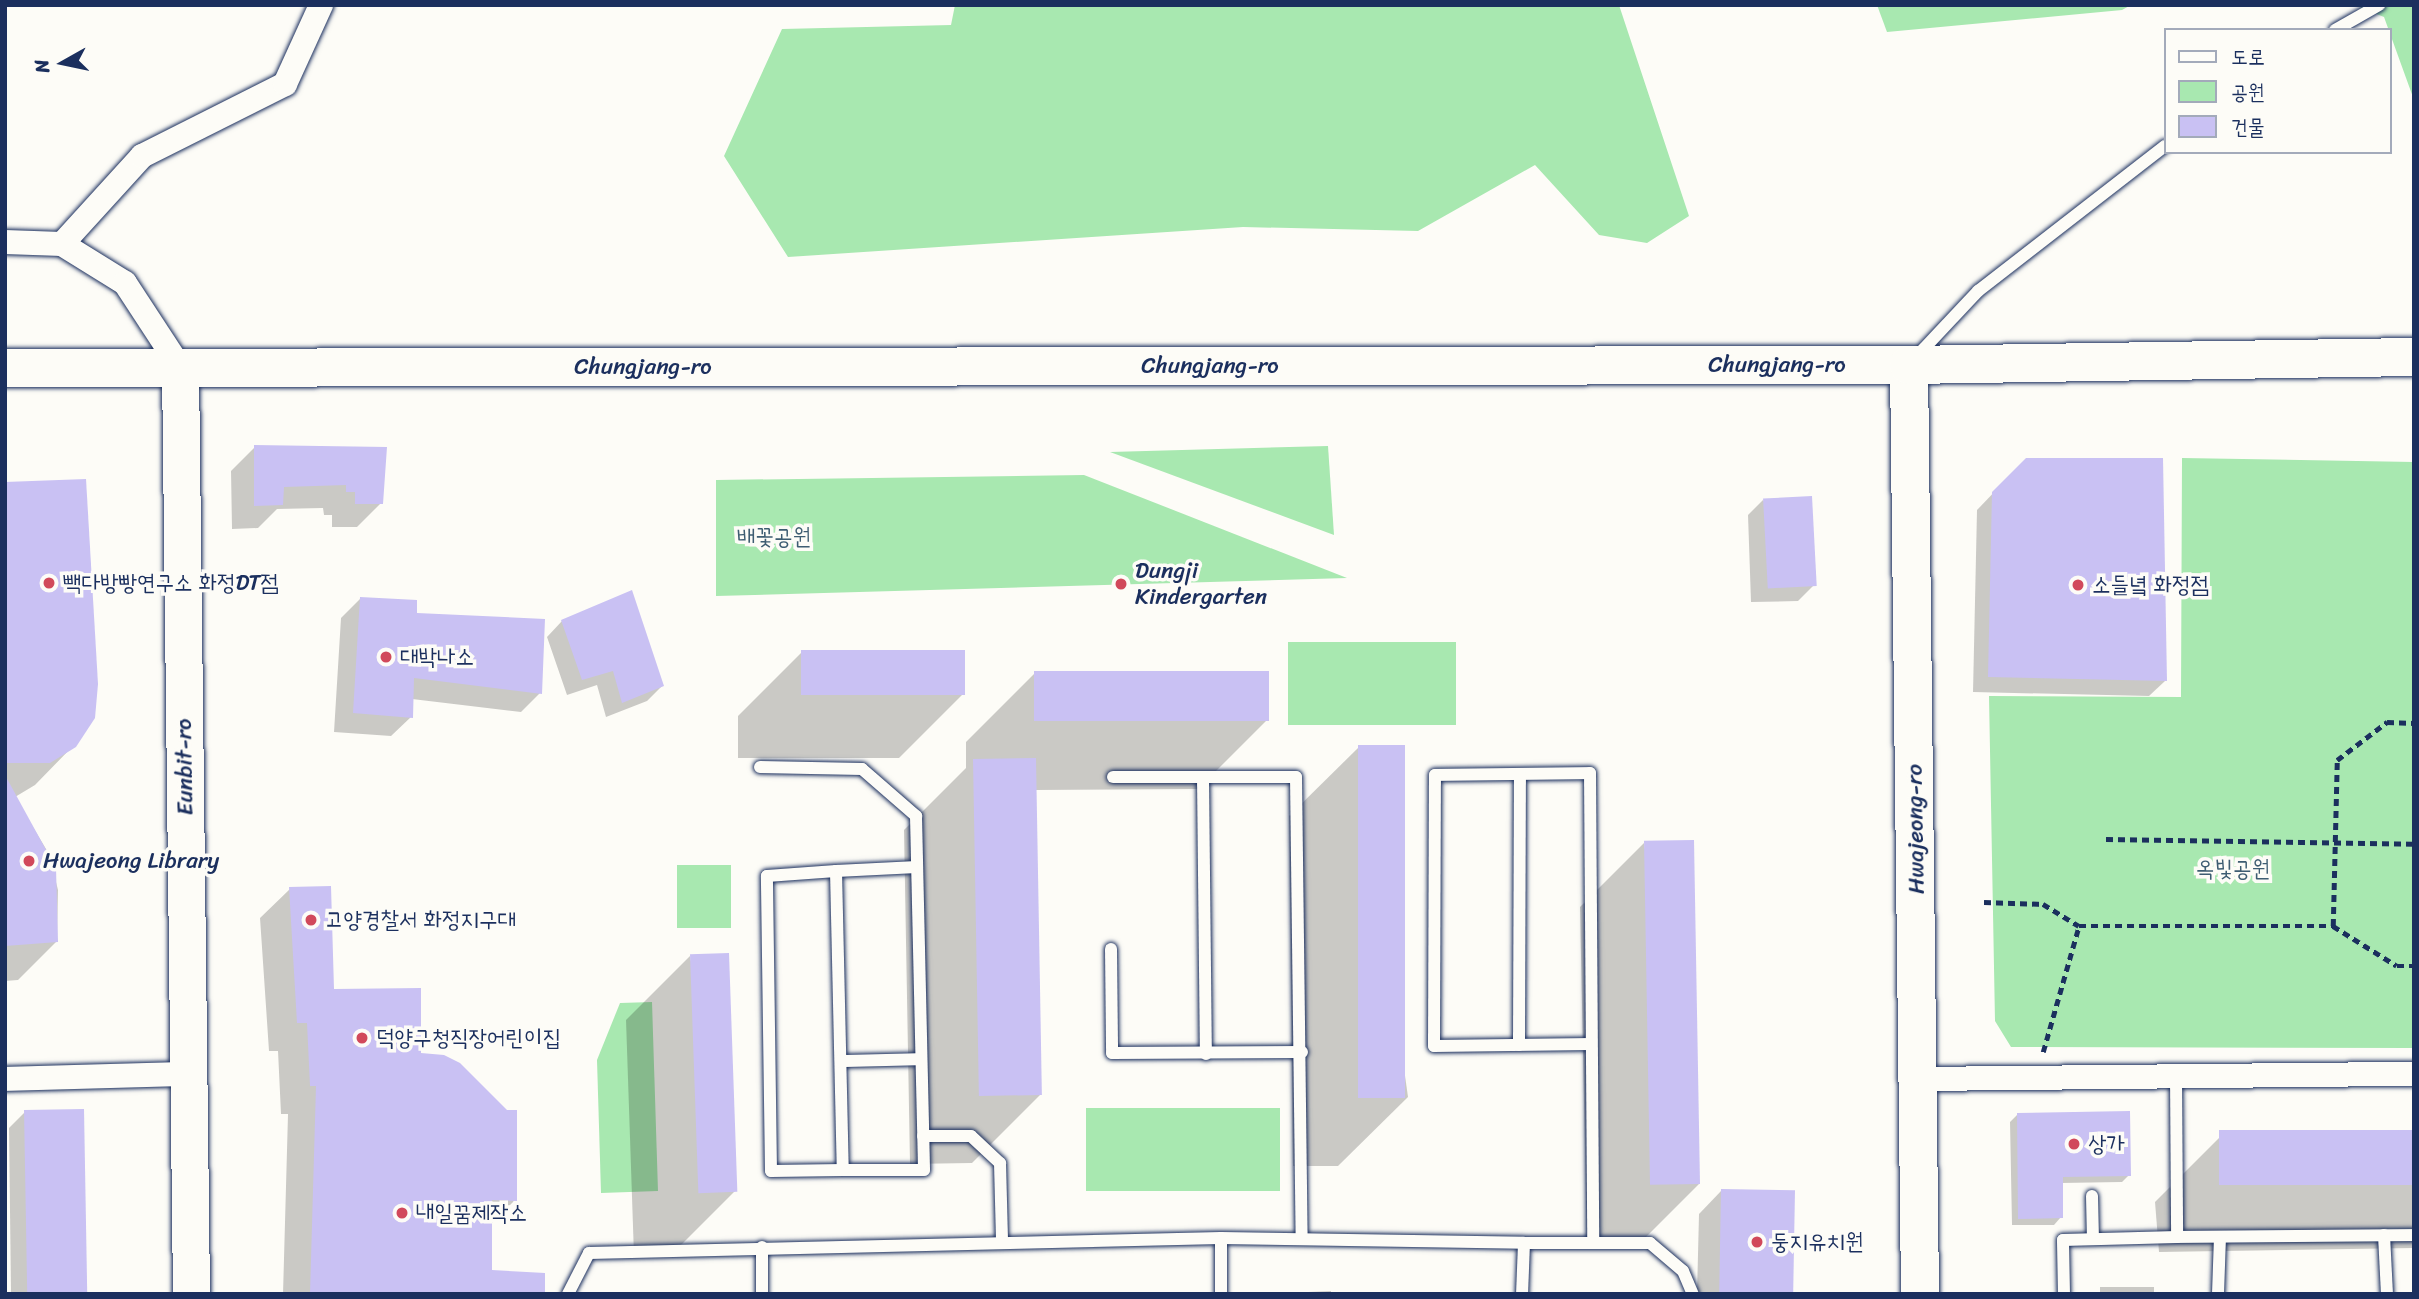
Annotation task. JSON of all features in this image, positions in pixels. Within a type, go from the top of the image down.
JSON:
[{"type":"main road","name":"Chungjang-ro","points":[[5,368],[1909,365],[2414,357]]},
{"type":"main road","name":"Hwajeong-ro","points":[[1909,365],[1920,1294]]},
{"type":"main road","name":"Eunbit-ro","points":[[180,367],[191,1294]]},
{"type":"street","points":[[62,244],[142,156],[285,85],[321,5]]},
{"type":"street","points":[[5,242],[62,244],[125,283],[180,367]]},
{"type":"street","points":[[5,1079],[189,1074]]},
{"type":"street","points":[[1919,1079],[2414,1074]]},
{"type":"lane","points":[[2339,28],[2379,5]]},
{"type":"lane","points":[[1909,365],[1978,291],[2164,147]]},
{"type":"lane","points":[[760,767],[862,769],[916,817],[924,1170],[771,1171],[766,876],[917,867]]},
{"type":"lane","points":[[1591,1044],[1434,1046],[1435,775],[1590,773],[1593,1242]]},
{"type":"lane","points":[[1519,1045],[1520,774]]},
{"type":"lane","points":[[1112,777],[1296,777],[1302,1052],[1302,1238]]},
{"type":"lane","points":[[1203,778],[1206,1054]]},
{"type":"lane","points":[[836,871],[843,1170]]},
{"type":"lane","points":[[1111,949],[1112,1053],[1302,1052]]},
{"type":"lane","points":[[841,1061],[921,1059]]},
{"type":"lane","points":[[2176,1076],[2177,1237]]},
{"type":"lane","points":[[923,1136],[971,1136],[1000,1163],[1002,1241]]},
{"type":"lane","points":[[2092,1196],[2092,1239]]},
{"type":"lane","points":[[2384,1235],[2387,1294]]},
{"type":"lane","points":[[2064,1294],[2063,1240],[2414,1235]]},
{"type":"lane","points":[[2218,1294],[2220,1237]]},
{"type":"lane","points":[[1221,1238],[1221,1294]]},
{"type":"lane","points":[[568,1294],[589,1253],[1002,1241],[1302,1238],[1650,1243],[1684,1271],[1693,1294]]},
{"type":"lane","points":[[1522,1294],[1524,1243]]},
{"type":"lane","points":[[762,1247],[762,1294]]},
{"type":"path","points":[[2333,926],[2337,760],[2387,722],[2414,723]]},
{"type":"path","points":[[2106,839],[2414,844]]},
{"type":"path","points":[[1984,902],[2043,904],[2079,926],[2333,926],[2397,965],[2414,965]]},
{"type":"path","points":[[2042,1056],[2079,926]]},
{"type":"green space","points":[[955,5],[1619,5],[1689,216],[1647,243],[1599,235],[1535,165],[1418,231],[1243,227],[788,257],[724,156],[782,29],[951,25]]},
{"type":"green space","points":[[1877,5],[2131,5],[2122,10],[1887,32]]},
{"type":"green space","points":[[2354,5],[2414,5],[2414,100],[2391,36],[2391,28],[2388,28],[2384,17]]},
{"type":"green space","points":[[1328,446],[1334,535],[1110,452]]},
{"type":"green space","name":"옥빛공원","points":[[2182,458],[2414,462],[2414,1048],[2011,1047],[1995,1021],[1989,696],[2181,697]]},
{"type":"green space","name":"배꽃공원","points":[[1084,475],[1347,578],[716,596],[716,480]]},
{"type":"green space","points":[[1288,642],[1456,642],[1456,725],[1288,725]]},
{"type":"green space","points":[[677,865],[731,865],[731,928],[677,928]]},
{"type":"green space","points":[[652,1002],[658,1191],[601,1193],[597,1060],[620,1003]]},
{"type":"green space","points":[[1086,1108],[1280,1108],[1280,1191],[1086,1191]]},
{"type":"building","points":[[254,445],[387,447],[383,504],[355,504],[355,492],[346,492],[346,485],[284,487],[283,505],[254,506]]},
{"type":"building","name":"소들녘 화정점","points":[[2026,458],[2163,458],[2167,681],[1988,677],[1992,492]]},
{"type":"building","name":"빽다방빵연구소 화정DT점","points":[[86,479],[98,684],[95,718],[76,747],[50,763],[5,763],[5,482]]},
{"type":"building","points":[[1812,496],[1817,586],[1768,588],[1763,499]]},
{"type":"building","points":[[632,590],[664,686],[622,703],[613,671],[582,680],[561,620]]},
{"type":"building","points":[[360,597],[417,600],[417,613],[545,619],[542,694],[414,678],[413,718],[353,713]]},
{"type":"building","points":[[801,650],[965,650],[965,695],[801,695]]},
{"type":"building","points":[[1034,671],[1269,671],[1269,721],[1034,721]]},
{"type":"building","points":[[1358,745],[1405,745],[1405,1098],[1358,1098]]},
{"type":"building","points":[[1036,758],[1042,1095],[979,1096],[973,759]]},
{"type":"building","name":"Hwajeong Library","points":[[5,775],[56,868],[58,942],[5,946]]},
{"type":"building","points":[[1694,840],[1700,1184],[1650,1185],[1644,841]]},
{"type":"building","points":[[331,886],[334,989],[421,988],[421,1053],[444,1055],[460,1063],[507,1110],[517,1110],[517,1201],[492,1200],[492,1270],[545,1273],[545,1294],[310,1294],[316,1086],[310,1086],[307,1023],[297,1023],[289,887]]},
{"type":"building","points":[[729,953],[737,1192],[698,1193],[690,954]]},
{"type":"building","points":[[84,1109],[87,1294],[27,1294],[24,1110]]},
{"type":"building","name":"상가","points":[[2130,1111],[2131,1176],[2063,1177],[2063,1218],[2018,1219],[2017,1113]]},
{"type":"building","points":[[2219,1130],[2414,1130],[2414,1185],[2219,1185]]},
{"type":"building","name":"둥지유치원","points":[[1721,1189],[1795,1190],[1793,1294],[1719,1294]]},
{"type":"place","name":"빽다방빵연구소 화정DT점","points":[[49,583]]},
{"type":"place","name":"Dungji Kindergarten","points":[[1121,584]]},
{"type":"place","name":"소들녘 화정점","points":[[2078,585]]},
{"type":"place","name":"대박나소","points":[[386,657]]},
{"type":"place","name":"Hwajeong Library","points":[[29,861]]},
{"type":"place","name":"고양경찰서 화정지구대","points":[[311,920]]},
{"type":"place","name":"덕양구청직장어린이집","points":[[362,1038]]},
{"type":"place","name":"상가","points":[[2074,1144]]},
{"type":"place","name":"내일꿈제작소","points":[[402,1213]]},
{"type":"place","name":"둥지유치원","points":[[1757,1242]]}]
